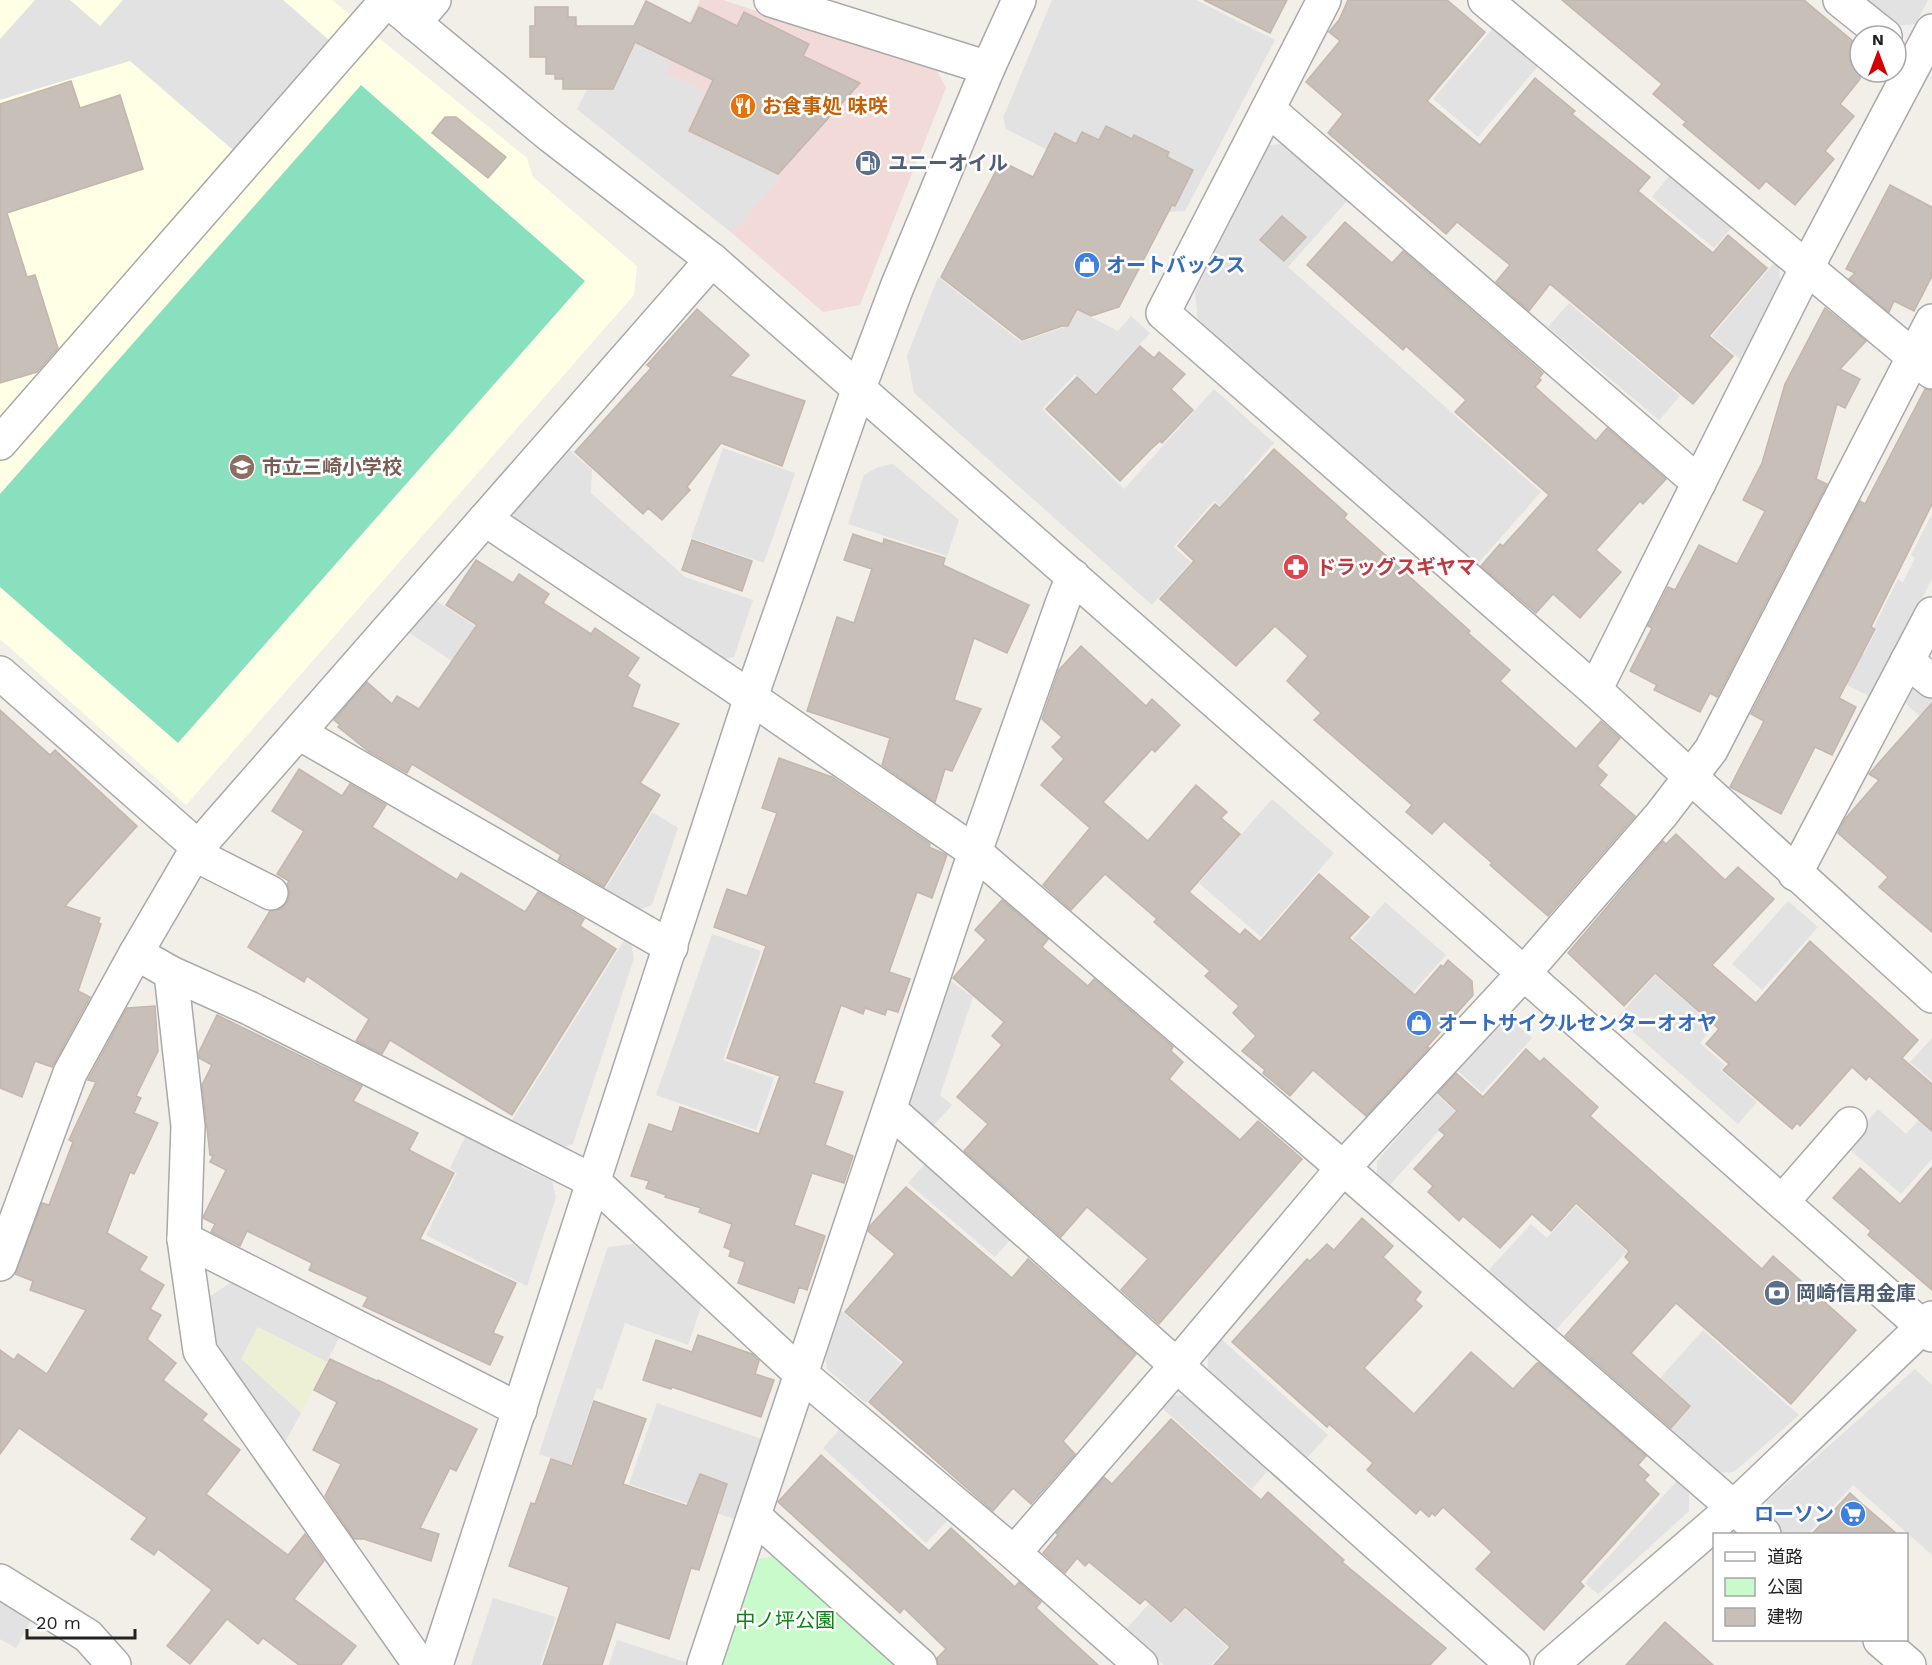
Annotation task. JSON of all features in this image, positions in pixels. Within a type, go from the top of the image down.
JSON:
[{"type":"street","points":[[0,443],[387,0],[424,11],[551,136],[712,260],[1782,1202],[1929,1326],[1734,1507],[1551,1665]]},
{"type":"street","points":[[436,1665],[751,698],[859,388],[897,287],[988,68],[1019,0]]},
{"type":"street","points":[[1324,0],[1163,313],[1595,690],[1932,996]]},
{"type":"street","points":[[1485,0],[1923,365]]},
{"type":"street","points":[[1840,0],[1871,24]]},
{"type":"street","points":[[780,1],[988,68]]},
{"type":"street","points":[[1908,50],[1932,32]]},
{"type":"street","points":[[1595,690],[1806,269],[1891,84]]},
{"type":"street","points":[[1268,109],[1699,483]]},
{"type":"street","points":[[0,1264],[70,1072],[196,851],[712,260]]},
{"type":"street","points":[[1014,1553],[1343,1168],[1524,973],[1661,815],[1711,750],[1923,365],[1932,321]]},
{"type":"street","points":[[485,519],[975,852],[1763,1533]]},
{"type":"street","points":[[704,1665],[975,852],[1073,576]]},
{"type":"street","points":[[1795,874],[1932,614]]},
{"type":"street","points":[[1907,661],[1932,681]]},
{"type":"street","points":[[0,673],[196,851],[271,893]]},
{"type":"street","points":[[299,733],[670,947]]},
{"type":"street","points":[[136,953],[171,973],[249,1008],[593,1181],[801,1374],[1014,1553],[1141,1665]]},
{"type":"street","points":[[171,973],[188,1126],[184,1239],[200,1351],[420,1665]]},
{"type":"street","points":[[890,1110],[1513,1665]]},
{"type":"street","points":[[1782,1202],[1850,1124]]},
{"type":"street","points":[[184,1239],[520,1410]]},
{"type":"street","points":[[754,1516],[920,1665]]},
{"type":"street","points":[[0,1581],[88,1635],[114,1665]]},
{"type":"street","points":[[1881,1641],[1909,1665]]},
{"type":"shaded area","name":"市立三崎小学校","points":[[0,0],[332,0],[527,158],[533,177],[637,266],[634,295],[186,805],[0,639]]},
{"type":"shaded area","points":[[35,0],[70,0],[100,26],[123,0],[283,0],[329,40],[233,150],[130,61],[0,100],[0,39]]},
{"type":"shaded area","points":[[700,0],[723,0],[937,71],[946,88],[860,305],[823,312],[732,233],[577,109],[673,56]]},
{"type":"shaded area","points":[[1052,0],[1196,0],[1275,40],[1185,211],[1170,212],[1006,129],[1003,118]]},
{"type":"shaded area","points":[[1865,0],[1928,0],[1916,24],[1893,24]]},
{"type":"shaded area","points":[[1494,27],[1539,65],[1478,137],[1433,99]]},
{"type":"shaded area","points":[[618,30],[673,56],[665,72],[705,91],[686,131],[737,156],[740,152],[758,160],[780,178],[732,233],[577,109]]},
{"type":"shaded area","points":[[1285,144],[1348,200],[1288,267],[1541,492],[1474,568],[1198,323],[1195,292],[1269,145]]},
{"type":"shaded area","points":[[1670,175],[1732,227],[1714,248],[1652,197]]},
{"type":"shaded area","points":[[1774,263],[1779,266],[1780,283],[1741,360],[1712,336]]},
{"type":"shaded area","points":[[938,277],[1021,342],[1070,325],[1077,310],[1118,331],[1131,316],[1150,333],[1096,393],[1075,374],[1042,409],[1124,489],[1214,389],[1274,443],[1244,477],[1256,489],[1231,516],[1214,501],[1174,547],[1191,562],[1152,605],[914,393],[907,356]]},
{"type":"shaded area","points":[[1569,303],[1680,396],[1659,420],[1548,327]]},
{"type":"shaded area","points":[[567,448],[592,470],[591,493],[685,577],[753,600],[734,657],[714,661],[514,526],[514,507]]},
{"type":"shaded area","points":[[723,448],[795,473],[764,563],[691,538]]},
{"type":"shaded area","points":[[893,464],[959,520],[947,556],[848,524],[864,475],[878,467]]},
{"type":"shaded area","points":[[1932,514],[1932,579],[1871,697],[1845,684],[1861,652],[1864,654],[1877,629],[1874,627],[1898,579],[1903,582],[1915,558],[1911,555]]},
{"type":"shaded area","points":[[435,600],[555,678],[531,713],[408,632]]},
{"type":"shaded area","points":[[1911,690],[1928,690],[1932,694],[1932,727],[1904,702]]},
{"type":"shaded area","points":[[1272,799],[1334,853],[1261,937],[1199,883]]},
{"type":"shaded area","points":[[652,812],[678,828],[652,905],[636,911],[604,891]]},
{"type":"shaded area","points":[[1788,901],[1818,927],[1762,990],[1732,964]]},
{"type":"shaded area","points":[[1385,902],[1446,955],[1413,992],[1353,939]]},
{"type":"shaded area","points":[[712,934],[761,951],[723,1060],[774,1078],[756,1130],[656,1095]]},
{"type":"shaded area","points":[[625,939],[631,943],[634,958],[573,1144],[560,1148],[510,1123]]},
{"type":"shaded area","points":[[1655,975],[1714,1026],[1700,1043],[1725,1065],[1720,1070],[1757,1102],[1738,1124],[1617,1018]]},
{"type":"shaded area","points":[[948,979],[973,997],[940,1095],[952,1105],[932,1127],[909,1107],[909,1097]]},
{"type":"shaded area","points":[[1506,1015],[1532,1038],[1482,1093],[1457,1070]]},
{"type":"shaded area","points":[[1932,1038],[1932,1081],[1910,1062]]},
{"type":"shaded area","points":[[1436,1094],[1456,1112],[1387,1188],[1377,1179],[1377,1161]]},
{"type":"shaded area","points":[[1932,1105],[1932,1159],[1901,1194],[1846,1146],[1878,1109],[1906,1134]]},
{"type":"shaded area","points":[[467,1133],[520,1159],[521,1167],[552,1181],[556,1197],[527,1286],[426,1235],[457,1173],[450,1168]]},
{"type":"shaded area","points":[[925,1164],[1011,1239],[995,1257],[908,1183]]},
{"type":"shaded area","points":[[1576,1206],[1627,1251],[1554,1332],[1487,1272],[1531,1224],[1547,1238]]},
{"type":"shaded area","points":[[633,1244],[702,1304],[688,1345],[625,1323],[602,1390],[597,1388],[571,1465],[539,1454],[608,1247]]},
{"type":"shaded area","points":[[232,1282],[340,1336],[327,1362],[258,1327],[241,1359],[301,1413],[283,1446],[217,1350],[210,1296]]},
{"type":"shaded area","points":[[839,1309],[901,1363],[866,1403],[827,1369],[825,1353]]},
{"type":"shaded area","points":[[258,1327],[327,1362],[301,1413],[241,1360]]},
{"type":"shaded area","points":[[1703,1330],[1799,1415],[1734,1472],[1713,1473],[1636,1405]]},
{"type":"shaded area","points":[[1221,1339],[1328,1435],[1307,1458],[1208,1369],[1208,1353]]},
{"type":"shaded area","points":[[1915,1369],[1932,1385],[1932,1555],[1853,1485],[1809,1533],[1782,1533],[1765,1518],[1767,1501]]},
{"type":"shaded area","points":[[1188,1395],[1270,1468],[1252,1489],[1161,1407],[1172,1396]]},
{"type":"shaded area","points":[[657,1403],[762,1439],[734,1519],[629,1484]]},
{"type":"shaded area","points":[[843,1426],[947,1521],[926,1543],[823,1448]]},
{"type":"shaded area","points":[[1677,1481],[1689,1493],[1689,1511],[1598,1594],[1585,1583]]},
{"type":"shaded area","points":[[493,1598],[556,1617],[540,1665],[471,1665]]},
{"type":"shaded area","points":[[0,1600],[31,1620],[16,1648],[0,1639]]},
{"type":"shaded area","points":[[1149,1604],[1171,1624],[1185,1609],[1227,1647],[1211,1665],[1164,1665],[1125,1630]]},
{"type":"shaded area","points":[[617,1640],[688,1663],[688,1665],[609,1665]]},
{"type":"green space","points":[[361,85],[585,281],[178,743],[0,587],[0,494]]},
{"type":"green space","name":"中ノ坪公園","points":[[783,1555],[905,1665],[721,1665],[757,1559]]},
{"type":"building","points":[[1204,0],[1287,0],[1270,33]]},
{"type":"building","points":[[1348,0],[1447,0],[1485,32],[1427,101],[1480,145],[1535,78],[1575,111],[1572,114],[1650,177],[1638,191],[1713,253],[1728,235],[1767,268],[1709,336],[1733,356],[1693,404],[1550,284],[1529,311],[1496,282],[1510,265],[1457,222],[1446,234],[1328,133],[1343,114],[1306,82],[1340,41],[1329,32],[1339,20]]},
{"type":"building","points":[[1562,0],[1804,0],[1848,37],[1848,84],[1856,84],[1840,104],[1854,116],[1825,151],[1834,159],[1795,205],[1766,181],[1759,189],[1683,125],[1686,122],[1653,94],[1662,84]]},
{"type":"building","points":[[646,1],[691,24],[699,7],[737,26],[744,12],[809,44],[803,56],[860,83],[778,174],[689,131],[713,80],[635,42],[613,89],[563,89],[563,79],[555,79],[555,74],[546,74],[546,57],[530,57],[530,26],[535,26],[535,7],[568,7],[568,17],[576,17],[576,26],[634,26]]},
{"type":"building","points":[[71,81],[80,108],[120,95],[143,169],[7,213],[27,277],[35,275],[58,348],[37,372],[0,383],[0,104]]},
{"type":"building","points":[[445,117],[456,117],[506,157],[488,178],[432,133]]},
{"type":"building","points":[[1106,126],[1132,139],[1134,135],[1169,152],[1167,157],[1193,170],[1175,206],[1172,205],[1119,307],[1091,316],[1077,309],[1068,326],[1022,340],[941,277],[1001,161],[1033,177],[1055,133],[1076,144],[1082,132],[1099,140]]},
{"type":"building","points":[[1890,185],[1932,207],[1932,276],[1914,311],[1894,301],[1889,312],[1849,279],[1855,273],[1846,269]]},
{"type":"building","points":[[1282,216],[1306,237],[1284,261],[1260,240]]},
{"type":"building","points":[[1345,222],[1392,263],[1403,251],[1543,373],[1535,387],[1596,441],[1607,428],[1666,479],[1643,504],[1640,501],[1596,550],[1621,572],[1580,618],[1553,594],[1536,613],[1481,566],[1500,544],[1503,546],[1549,495],[1455,412],[1466,400],[1406,346],[1403,350],[1307,265]]},
{"type":"building","points":[[1825,308],[1866,341],[1840,369],[1860,379],[1845,408],[1837,404],[1816,479],[1827,484],[1717,697],[1710,693],[1700,712],[1654,690],[1657,685],[1630,671],[1652,628],[1648,626],[1668,587],[1675,590],[1699,545],[1737,564],[1765,511],[1743,500],[1762,463],[1785,384]]},
{"type":"building","points":[[697,309],[749,355],[730,376],[805,401],[782,466],[721,443],[687,487],[690,490],[662,520],[648,508],[643,514],[575,452],[651,368],[647,365]]},
{"type":"building","points":[[1140,346],[1154,358],[1159,352],[1185,374],[1171,389],[1193,410],[1162,443],[1160,441],[1151,449],[1120,481],[1046,409],[1077,377],[1096,395]]},
{"type":"building","points":[[1925,389],[1932,390],[1932,504],[1871,627],[1875,629],[1839,698],[1856,707],[1832,755],[1815,747],[1781,814],[1730,787],[1764,721],[1751,714],[1860,501],[1865,504]]},
{"type":"building","points":[[1274,449],[1347,514],[1344,518],[1510,670],[1500,681],[1576,749],[1601,721],[1620,738],[1597,766],[1607,775],[1599,785],[1635,816],[1548,916],[1444,821],[1432,834],[1406,812],[1412,805],[1314,720],[1321,713],[1287,681],[1308,656],[1275,626],[1236,666],[1160,599],[1194,561],[1178,546],[1215,504],[1220,508]]},
{"type":"building","points":[[853,534],[883,544],[884,539],[945,558],[943,565],[1029,605],[1007,653],[974,638],[954,700],[981,709],[952,771],[945,769],[935,802],[882,765],[890,738],[807,711],[837,617],[854,623],[872,569],[844,560]]},
{"type":"building","points":[[692,540],[752,561],[742,591],[682,570]]},
{"type":"building","points":[[476,560],[513,583],[519,574],[549,594],[543,603],[591,634],[595,628],[639,658],[627,676],[640,685],[632,707],[679,724],[640,783],[660,795],[604,887],[558,860],[561,855],[412,764],[407,773],[368,751],[338,727],[340,725],[334,720],[367,682],[392,704],[397,696],[419,709],[477,625],[446,605]]},
{"type":"building","points":[[1081,646],[1146,706],[1152,699],[1180,725],[1155,752],[1152,749],[1103,802],[1148,841],[1196,785],[1227,812],[1221,818],[1240,834],[1189,892],[1240,935],[1245,929],[1260,942],[1319,874],[1369,917],[1349,938],[1415,995],[1448,960],[1472,981],[1473,995],[1427,1047],[1429,1048],[1366,1116],[1313,1070],[1290,1096],[1263,1073],[1265,1070],[1242,1051],[1256,1036],[1233,1013],[1239,1006],[1205,976],[1210,971],[1154,922],[1157,919],[1105,874],[1071,910],[1043,885],[1090,828],[1041,785],[1064,759],[1052,747],[1062,737],[1042,719],[1059,670]]},
{"type":"building","points":[[1932,703],[1932,932],[1879,887],[1888,877],[1838,833],[1845,819],[1879,780],[1869,774]]},
{"type":"building","points":[[0,710],[50,755],[55,750],[137,826],[65,906],[100,918],[98,923],[101,924],[78,991],[90,997],[52,1067],[35,1061],[22,1097],[0,1088]]},
{"type":"building","points":[[779,758],[832,777],[930,844],[929,847],[947,855],[932,898],[917,892],[889,972],[910,979],[898,1012],[887,1009],[885,1015],[865,1008],[863,1014],[841,1005],[814,1083],[843,1092],[825,1145],[853,1156],[844,1183],[812,1173],[794,1225],[825,1236],[807,1290],[799,1287],[794,1303],[738,1283],[745,1262],[729,1256],[731,1250],[724,1247],[732,1224],[699,1212],[701,1208],[665,1197],[666,1195],[646,1188],[649,1181],[631,1176],[649,1124],[672,1132],[680,1107],[759,1134],[780,1076],[727,1058],[766,946],[714,927],[727,889],[747,896],[777,813],[762,808]]},
{"type":"building","points":[[299,769],[342,796],[350,784],[386,805],[372,827],[457,880],[461,873],[525,912],[538,892],[584,919],[580,926],[616,949],[512,1115],[390,1040],[382,1054],[356,1041],[369,1019],[307,976],[304,982],[248,947],[270,911],[281,909],[288,901],[290,893],[287,884],[289,881],[277,874],[304,831],[272,811]]},
{"type":"building","points":[[1676,834],[1725,880],[1738,867],[1774,899],[1712,965],[1756,1003],[1810,941],[1918,1040],[1902,1058],[1932,1084],[1932,1131],[1869,1076],[1866,1080],[1852,1067],[1800,1126],[1797,1123],[1792,1129],[1723,1070],[1729,1064],[1706,1044],[1719,1029],[1655,973],[1624,1006],[1568,953],[1663,841],[1666,844]]},
{"type":"building","points":[[1002,900],[1048,939],[1042,947],[1088,986],[1094,979],[1173,1047],[1171,1051],[1183,1062],[1169,1079],[1240,1140],[1258,1121],[1302,1159],[1159,1324],[1121,1290],[1148,1259],[1087,1207],[1061,1237],[964,1151],[988,1124],[957,1097],[1002,1045],[992,1036],[1004,1022],[953,978],[986,940],[975,930]]},
{"type":"building","points":[[155,1006],[158,1051],[136,1096],[141,1098],[134,1113],[158,1123],[134,1174],[130,1172],[107,1233],[147,1257],[139,1270],[164,1285],[150,1309],[161,1315],[147,1339],[176,1363],[163,1380],[207,1414],[202,1420],[240,1450],[206,1494],[288,1555],[305,1534],[324,1561],[294,1599],[356,1646],[341,1665],[299,1665],[263,1638],[258,1644],[227,1619],[190,1664],[167,1646],[212,1590],[158,1549],[154,1555],[131,1539],[147,1518],[19,1428],[0,1454],[0,1350],[14,1360],[18,1354],[47,1374],[86,1310],[30,1290],[33,1281],[15,1274],[42,1203],[49,1205],[73,1142],[69,1140],[96,1082],[88,1080],[127,1008]]},
{"type":"building","points":[[217,1015],[362,1086],[353,1101],[418,1133],[409,1150],[454,1173],[420,1239],[516,1283],[493,1333],[503,1337],[490,1365],[363,1306],[368,1297],[309,1270],[312,1263],[247,1231],[240,1246],[211,1232],[215,1224],[203,1218],[226,1170],[210,1162],[213,1156],[210,1155],[202,1085],[212,1065],[199,1058],[199,1052]]},
{"type":"building","points":[[1526,1049],[1540,1062],[1544,1058],[1598,1107],[1590,1116],[1762,1269],[1773,1256],[1856,1330],[1791,1404],[1676,1303],[1631,1353],[1690,1406],[1671,1428],[1565,1336],[1630,1262],[1625,1257],[1629,1251],[1576,1203],[1551,1231],[1532,1214],[1500,1248],[1463,1216],[1459,1221],[1428,1192],[1433,1186],[1414,1169],[1445,1135],[1439,1130],[1457,1111],[1438,1093],[1456,1073],[1483,1097]]},
{"type":"building","points":[[1932,1167],[1932,1290],[1868,1235],[1871,1231],[1833,1198],[1860,1168],[1900,1204]]},
{"type":"building","points":[[906,1187],[1012,1278],[1028,1259],[1136,1354],[1063,1441],[1075,1454],[1031,1504],[1013,1488],[993,1511],[869,1402],[904,1362],[845,1312],[895,1254],[868,1231]]},
{"type":"building","points":[[1362,1218],[1393,1246],[1383,1257],[1421,1292],[1415,1300],[1422,1306],[1364,1368],[1414,1414],[1471,1352],[1513,1389],[1539,1363],[1646,1456],[1638,1465],[1649,1475],[1644,1480],[1659,1494],[1580,1582],[1584,1586],[1544,1630],[1476,1569],[1492,1552],[1443,1507],[1435,1516],[1432,1513],[1429,1517],[1420,1509],[1416,1514],[1367,1470],[1373,1463],[1329,1424],[1327,1427],[1232,1342],[1307,1259],[1310,1261],[1327,1244],[1334,1250]]},
{"type":"building","points":[[698,1335],[752,1354],[759,1361],[755,1374],[774,1380],[761,1417],[672,1387],[671,1389],[643,1380],[656,1340],[692,1352]]},
{"type":"building","points":[[330,1359],[477,1429],[456,1471],[450,1468],[420,1528],[439,1534],[431,1561],[364,1539],[354,1539],[325,1496],[341,1464],[313,1450],[337,1402],[314,1390]]},
{"type":"building","points":[[594,1401],[646,1419],[623,1484],[687,1506],[700,1474],[727,1484],[699,1570],[691,1568],[669,1639],[616,1622],[602,1665],[543,1665],[569,1587],[509,1566],[531,1503],[535,1504],[551,1459],[572,1466]]},
{"type":"building","points":[[1171,1419],[1261,1500],[1268,1492],[1344,1560],[1342,1562],[1446,1648],[1430,1665],[1214,1665],[1230,1647],[1185,1607],[1171,1622],[1145,1599],[1140,1604],[1089,1562],[1085,1566],[1077,1558],[1065,1573],[1043,1553],[1058,1535],[1056,1533],[1104,1477],[1112,1484]]},
{"type":"building","points":[[821,1455],[929,1551],[951,1528],[1015,1587],[1019,1582],[1041,1602],[1036,1608],[1098,1665],[938,1665],[937,1658],[946,1649],[904,1608],[900,1613],[778,1502]]},
{"type":"building","name":"ローソン","points":[[1850,1493],[1896,1533],[1813,1533]]},
{"type":"building","points":[[1665,1622],[1713,1665],[1626,1665]]},
{"type":"place","name":"お食事処 味咲","points":[[743,106]]},
{"type":"place","name":"ユニーオイル","points":[[868,163]]},
{"type":"place","name":"オートバックス","points":[[1087,265]]},
{"type":"place","name":"市立三崎小学校","points":[[242,467]]},
{"type":"place","name":"ドラッグスギヤマ","points":[[1296,567]]},
{"type":"place","name":"オートサイクルセンターオオヤ","points":[[1419,1023]]},
{"type":"place","name":"岡崎信用金庫","points":[[1777,1293]]},
{"type":"place","name":"ローソン","points":[[1853,1514]]}]
